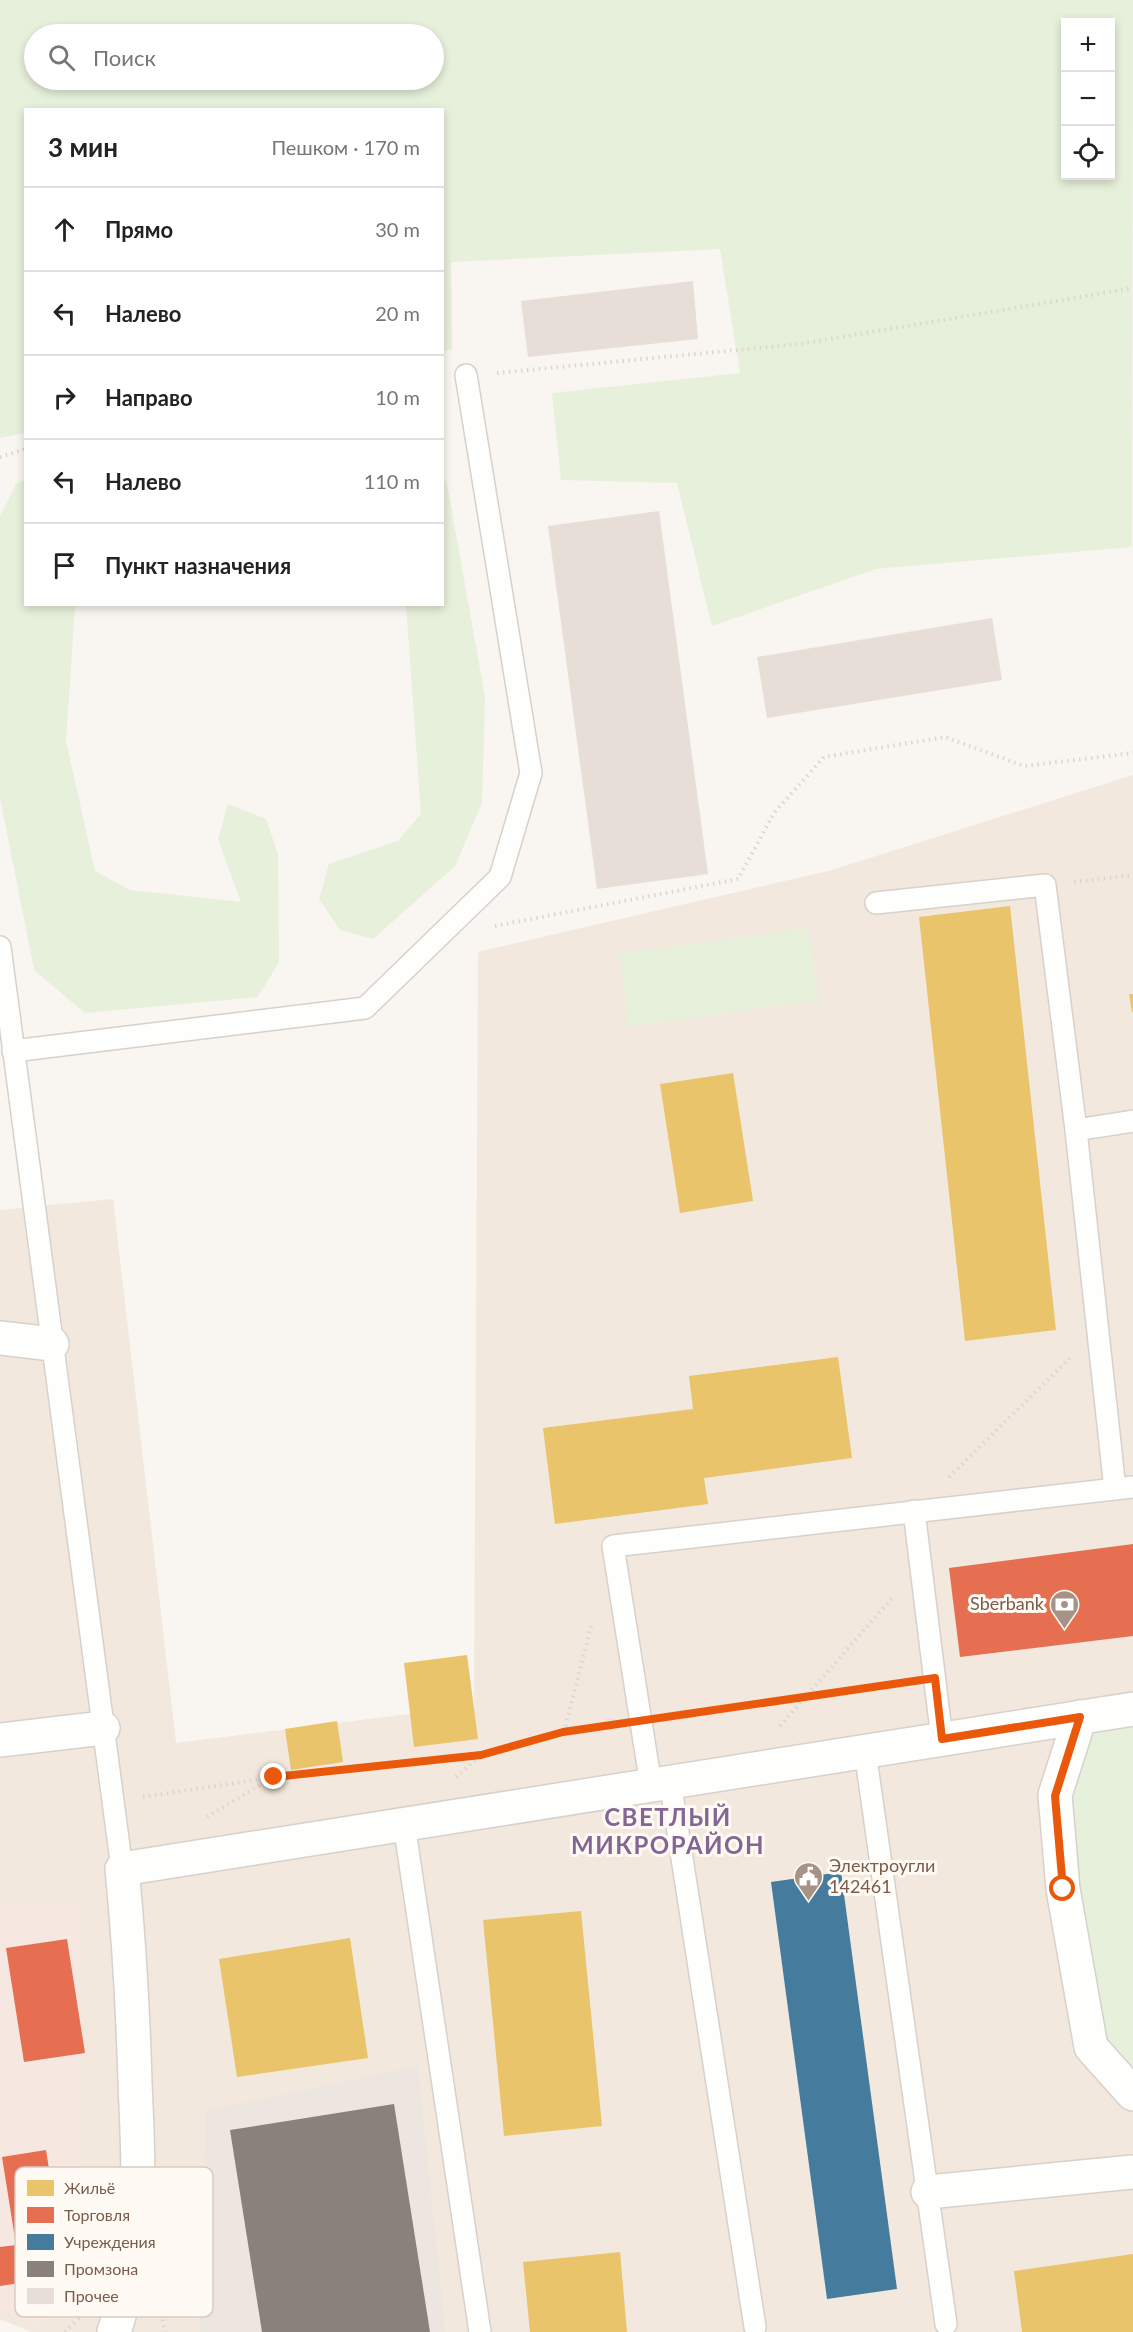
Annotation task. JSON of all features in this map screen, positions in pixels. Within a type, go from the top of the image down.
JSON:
[{"type":"street","points":[[0,1338],[52,1344]]},
{"type":"street","points":[[138,2167],[131,1955],[122,1869],[1133,1709]]},
{"type":"street","points":[[1080,1717],[1055,1796],[1063,1889],[1091,2047],[1133,2094]]},
{"type":"street","points":[[0,1740],[103,1728]]},
{"type":"street","points":[[928,2192],[1133,2172]]},
{"type":"street","points":[[114,2332],[119,2317]]},
{"type":"lane","points":[[14,1050],[365,1008],[500,877],[531,772],[465,375]]},
{"type":"lane","points":[[755,2327],[660,1783],[641,1721],[613,1546],[1124,1488],[1099,1329],[1046,885],[876,903]]},
{"type":"lane","points":[[0,947],[122,1869]]},
{"type":"lane","points":[[1076,1130],[1133,1121]]},
{"type":"lane","points":[[914,1511],[942,1739]]},
{"type":"lane","points":[[865,1751],[946,2324]]},
{"type":"lane","points":[[404,1824],[480,2332]]},
{"type":"path","points":[[465,375],[800,344],[1133,288]]},
{"type":"path","points":[[0,457],[24,450]]},
{"type":"path","points":[[438,937],[738,879],[774,813],[824,757],[945,737],[1024,766],[1133,753]]},
{"type":"path","points":[[1046,885],[1133,875]]},
{"type":"path","points":[[914,1511],[1099,1329]]},
{"type":"path","points":[[777,1730],[921,1564]]},
{"type":"path","points":[[563,1732],[596,1612]]},
{"type":"path","points":[[113,1802],[274,1777],[481,1755],[563,1732],[935,1678]]},
{"type":"path","points":[[455,1778],[481,1755]]},
{"type":"path","points":[[162,2317],[165,2332]]},
{"type":"shaded area","name":"СВЕТЛЫЙ МИКРОРАЙОН","points":[[1133,775],[1133,2332],[31,2332],[0,2319],[0,1210],[113,1199],[176,1743],[474,1706],[478,952],[832,870]]},
{"type":"shaded area","points":[[79,1899],[79,2167],[15,2167],[15,2315],[0,2308],[0,1904]]},
{"type":"shaded area","points":[[418,2066],[445,2332],[200,2332],[200,2317],[213,2317],[213,2167],[204,2167],[206,2111]]},
{"type":"shaded area","points":[[18,2317],[49,2317],[41,2328]]},
{"type":"green space","points":[[0,0],[1133,0],[1132,547],[876,569],[712,626],[677,483],[561,480],[552,393],[740,373],[720,249],[451,262],[452,349],[444,351],[444,108],[24,108],[24,433],[0,438]]},
{"type":"green space","points":[[24,480],[24,606],[75,606],[66,741],[95,871],[130,890],[241,902],[218,839],[228,804],[266,819],[278,854],[279,962],[258,997],[85,1013],[34,970],[0,798],[0,516],[16,484]]},
{"type":"green space","points":[[444,480],[447,484],[485,697],[482,803],[455,866],[373,939],[340,930],[319,899],[329,864],[398,841],[421,814],[406,606],[444,606]]},
{"type":"green space","points":[[808,928],[819,1000],[629,1027],[619,954]]},
{"type":"green space","points":[[1133,1720],[1133,2086],[1095,2031],[1066,1798],[1090,1726]]},
{"type":"building: Жильё","points":[[1010,906],[1056,1330],[965,1341],[919,917]]},
{"type":"building: Жильё","points":[[1129,994],[1133,994],[1133,1012],[1132,1012]]},
{"type":"building: Жильё","points":[[733,1073],[753,1201],[680,1213],[660,1084]]},
{"type":"building: Жильё","points":[[838,1357],[852,1458],[704,1478],[708,1504],[555,1524],[543,1428],[693,1409],[689,1376]]},
{"type":"building: Жильё","points":[[467,1655],[478,1739],[414,1747],[404,1663]]},
{"type":"building: Жильё","points":[[337,1721],[343,1762],[291,1770],[285,1729]]},
{"type":"building: Жильё","points":[[581,1911],[602,2126],[504,2136],[483,1920]]},
{"type":"building: Жильё","points":[[350,1938],[368,2058],[237,2077],[219,1959]]},
{"type":"building: Жильё","points":[[620,2252],[627,2332],[530,2332],[523,2262]]},
{"type":"building: Жильё","points":[[1133,2254],[1133,2332],[1022,2332],[1014,2271]]},
{"type":"building: Торговля","points":[[1133,1544],[1133,1636],[960,1657],[949,1568]]},
{"type":"building: Торговля","points":[[67,1939],[85,2053],[24,2062],[6,1948]]},
{"type":"building: Торговля","points":[[46,2150],[49,2167],[15,2167],[15,2239],[2,2157]]},
{"type":"building: Торговля","points":[[15,2245],[15,2284],[0,2286],[0,2247]]},
{"type":"building: Учреждения","points":[[841,1872],[897,2289],[827,2299],[771,1882]]},
{"type":"building: Промзона","points":[[394,2104],[430,2332],[262,2332],[230,2130]]},
{"type":"building: Прочее","points":[[693,281],[698,339],[528,357],[521,301]]},
{"type":"building: Прочее","points":[[659,511],[708,874],[597,889],[548,526]]},
{"type":"building: Прочее","points":[[992,618],[1002,680],[767,718],[757,657]]},
{"type":"place","name":"Sberbank","points":[[1065,1630]]},
{"type":"place","name":"Электроугли 142461","points":[[808,1902]]},
{"type":"district","name":"СВЕТЛЫЙ МИКРОРАЙОН","points":[[668,1832]]},
{"type":"route","points":[[274,1777],[481,1755],[563,1732],[935,1678],[942,1739],[1080,1717],[1055,1796],[1063,1889]]}]
